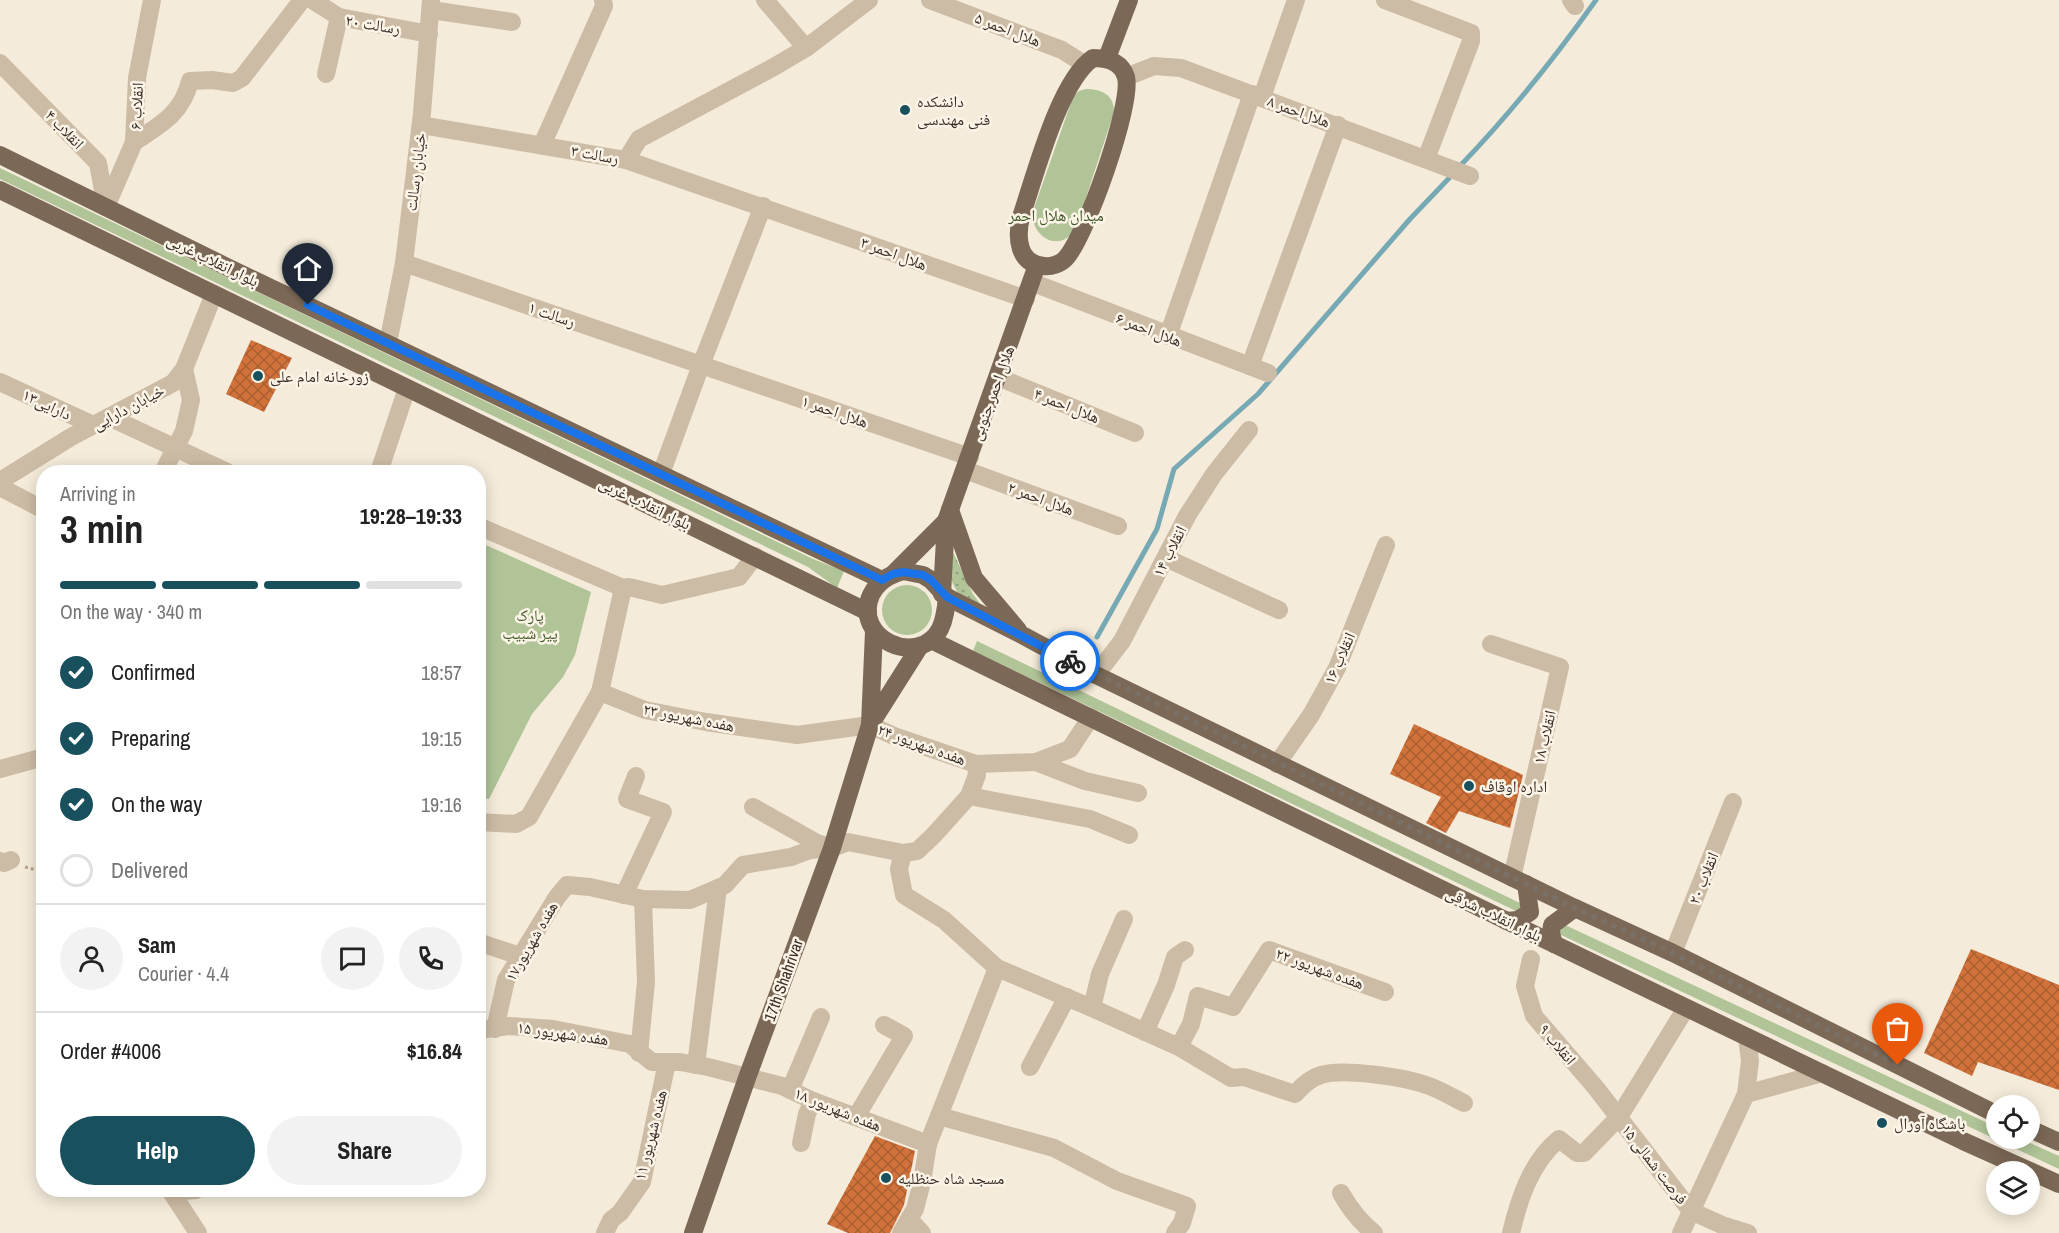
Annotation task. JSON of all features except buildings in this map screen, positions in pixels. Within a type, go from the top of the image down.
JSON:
[{"type":"main road","points":[[1107,58],[1129,0]]},
{"type":"main road","points":[[1093,58],[1107,58],[1117,63],[1126,77],[1119,128],[1079,239],[1065,260],[1050,267],[1031,282],[1027,260],[1020,248],[1017,231],[1062,99],[1084,64],[1093,58]]},
{"type":"main road","name":"بلوار انقلاب غربی","points":[[0,155],[661,474],[888,577]]},
{"type":"main road","name":"بلوار انقلاب غربی","points":[[0,190],[868,612]]},
{"type":"main road","name":"هلال احمر جنوبی","points":[[944,596],[948,515],[1031,282]]},
{"type":"main road","points":[[948,515],[974,578],[1024,636]]},
{"type":"main road","name":"هلال احمر جنوبی","points":[[888,577],[948,515]]},
{"type":"main road","points":[[870,725],[874,631],[868,612],[869,600],[874,589],[888,577],[914,572],[931,580],[944,596],[1096,675],[1575,908],[1673,953],[1986,1109]]},
{"type":"main road","points":[[870,725],[925,643],[939,630],[944,618],[944,596]]},
{"type":"main road","points":[[874,631],[880,638],[895,647],[904,648],[925,643]]},
{"type":"main road","name":"بلوار انقلاب شرقی","points":[[925,643],[1091,717],[1686,1008],[1963,1141],[2059,1184]]},
{"type":"main road","name":"17th Shahrivar","points":[[693,1233],[747,1078],[832,848],[870,725]]},
{"type":"main road","points":[[1506,921],[1518,920],[1530,912],[1519,881]]},
{"type":"main road","points":[[1554,944],[1551,933],[1552,925],[1575,908]]},
{"type":"main road","points":[[2040,1133],[2059,1142]]},
{"type":"street","points":[[134,142],[178,110],[190,81],[237,82],[303,0]]},
{"type":"street","points":[[312,0],[339,17]]},
{"type":"street","points":[[542,145],[604,6],[603,0]]},
{"type":"street","points":[[765,0],[806,48]]},
{"type":"street","points":[[626,160],[639,139],[806,48],[868,0]]},
{"type":"street","name":"هلال احمر ۵","points":[[930,0],[1062,50],[1084,64]]},
{"type":"street","points":[[1168,336],[1257,96],[1296,0]]},
{"type":"street","points":[[1385,0],[1471,33],[1472,41],[1426,159]]},
{"type":"street","name":"انقلاب ۶","points":[[106,207],[134,142],[137,78],[149,2]]},
{"type":"street","points":[[431,5],[512,22]]},
{"type":"street","name":"خیابان رسالت","points":[[388,343],[404,263],[421,125],[431,5]]},
{"type":"street","name":"رسالت ۲۰","points":[[326,74],[339,17],[429,34]]},
{"type":"street","name":"انقلاب ۴","points":[[0,63],[98,163],[106,207]]},
{"type":"street","name":"هلال‌احمر ۸","points":[[1126,77],[1154,66],[1181,68],[1470,176]]},
{"type":"street","name":"رسالت ۳","points":[[421,125],[626,160],[763,206]]},
{"type":"street","points":[[1250,366],[1338,125]]},
{"type":"street","points":[[661,474],[763,206]]},
{"type":"street","name":"هلال احمر ۳","points":[[763,206],[1031,282]]},
{"type":"street","name":"رسالت ۱","points":[[404,263],[701,365]]},
{"type":"street","name":"هلال احمر ۶","points":[[1031,282],[1268,373]]},
{"type":"street","name":"خیابان دارایی","points":[[0,482],[71,437],[173,383],[183,369],[214,294]]},
{"type":"street","name":"هلال احمر ۱","points":[[701,365],[967,464]]},
{"type":"street","points":[[166,465],[183,431],[191,400],[183,369]]},
{"type":"street","name":"هلال احمر ۴","points":[[998,377],[1136,433]]},
{"type":"street","name":"دارایی۱۳","points":[[0,382],[175,448],[212,465]]},
{"type":"street","points":[[381,465],[407,388]]},
{"type":"street","name":"انقلاب ۱۴","points":[[1096,675],[1122,641],[1187,516],[1214,474],[1249,430]]},
{"type":"street","name":"هلال احمر ۲","points":[[967,464],[1118,526]]},
{"type":"street","points":[[0,487],[36,506]]},
{"type":"street","points":[[486,529],[623,588],[629,587],[662,595],[739,577],[755,556]]},
{"type":"street","name":"انقلاب ۱۶","points":[[1277,764],[1311,715],[1337,668],[1386,545]]},
{"type":"street","points":[[1166,558],[1279,610]]},
{"type":"street","points":[[486,822],[516,824],[529,818],[600,692],[623,588]]},
{"type":"street","name":"انقلاب ۱۸","points":[[1491,644],[1560,667],[1519,881]]},
{"type":"street","name":"هفده شهریور ۲۳","points":[[600,692],[645,710],[706,722],[796,735],[870,725]]},
{"type":"street","points":[[976,764],[1036,762],[1070,749],[1091,717]]},
{"type":"street","name":"هفده شهریور ۲۴","points":[[870,725],[894,736],[976,764],[977,774],[969,796]]},
{"type":"street","points":[[0,768],[36,759]]},
{"type":"street","points":[[1036,762],[1085,781],[1138,793]]},
{"type":"street","points":[[624,895],[663,812],[627,799],[636,776]]},
{"type":"street","points":[[753,807],[817,843],[832,848],[848,842],[903,853],[917,851],[969,796],[1090,819],[1129,835]]},
{"type":"street","name":"انقلاب ۲۰","points":[[1673,953],[1732,802]]},
{"type":"street","name":"هفده شهریور۱۷","points":[[486,1024],[506,980],[557,897],[567,885],[590,887],[643,899],[690,900],[725,885],[743,865],[790,857],[810,850],[832,848]]},
{"type":"street","points":[[903,853],[899,869],[904,895],[944,920],[997,968],[1179,1047],[1231,1078],[1244,1077],[1294,1094],[1303,1084],[1320,1075],[1343,1071],[1425,1084],[1464,1103]]},
{"type":"street","points":[[696,1065],[718,888]]},
{"type":"street","points":[[639,1053],[646,982],[643,899]]},
{"type":"street","points":[[1092,1008],[1100,974],[1124,919]]},
{"type":"street","points":[[486,945],[520,957]]},
{"type":"street","points":[[1145,1032],[1166,985],[1175,957],[1185,950]]},
{"type":"street","name":"هفده شهریور ۲۲","points":[[1179,1047],[1191,1024],[1198,996],[1233,1007],[1269,950],[1385,992]]},
{"type":"street","name":"انقلاب ۹","points":[[1531,959],[1525,986],[1534,1016],[1619,1117]]},
{"type":"street","points":[[922,1233],[905,1226],[915,1209],[928,1144],[997,968]]},
{"type":"street","points":[[1030,1067],[1067,997]]},
{"type":"street","points":[[1511,1233],[1519,1201],[1548,1148],[1559,1139],[1577,1153],[1584,1153],[1619,1117],[1686,1008]]},
{"type":"street","points":[[790,1090],[821,1017]]},
{"type":"street","points":[[856,1117],[904,1036],[884,1025]]},
{"type":"street","name":"هفده شهریور ۱۵","points":[[486,1030],[510,1026],[589,1035],[630,1044],[652,1062],[696,1065],[747,1078]]},
{"type":"street","points":[[1681,1233],[1746,1094],[1750,1061],[1747,1037]]},
{"type":"street","name":"هفده شهریور ۱۱","points":[[605,1233],[611,1220],[620,1214],[642,1182],[667,1062]]},
{"type":"street","points":[[1746,1094],[1822,1073]]},
{"type":"street","name":"هفده شهریور ۱۸","points":[[747,1078],[782,1086],[813,1101],[928,1144]]},
{"type":"street","points":[[801,1143],[807,1114],[813,1101]]},
{"type":"street","points":[[939,1116],[1053,1148],[1117,1181],[1187,1206],[1182,1223],[1175,1233]]},
{"type":"street","name":"فرصت شمالی ۱۵","points":[[1619,1117],[1691,1211]]},
{"type":"street","points":[[1341,1194],[1363,1225],[1374,1233]]},
{"type":"street","points":[[175,1197],[198,1233]]},
{"type":"street","points":[[1691,1211],[1722,1225],[1748,1233]]},
{"type":"green space","name":"میدان هلال احمر","points":[[1086,89],[1106,94],[1112,101],[1114,112],[1076,228],[1064,240],[1050,240],[1038,231],[1032,214],[1073,97],[1079,91]]},
{"type":"green space","points":[[0,168],[813,559],[844,571],[837,588],[808,567],[0,179]]},
{"type":"green space","name":"پارک پیر شبیب","points":[[486,545],[591,592],[575,655],[563,677],[532,714],[489,799],[486,799]]},
{"type":"green space","points":[[951,548],[973,594],[991,619],[967,602],[953,585],[950,571]]},
{"type":"green space","points":[[902,585],[912,585],[925,592],[932,605],[932,615],[925,628],[912,635],[902,635],[893,631],[886,624],[882,615],[882,605],[886,596],[893,589]]},
{"type":"green space","points":[[977,641],[1522,904],[1518,912],[973,651]]},
{"type":"green space","points":[[1563,924],[1986,1122],[1986,1135],[1559,934]]},
{"type":"green space","points":[[2040,1148],[2059,1156],[2059,1169],[2016,1149]]},
{"type":"waterway","points":[[1459,167],[1530,86],[1596,0]]},
{"type":"waterway","points":[[1097,637],[1157,529],[1174,469],[1258,394],[1410,219],[1453,174]]},
{"type":"way so far","points":[[1070,661],[1575,908],[1673,953],[1898,1065]]},
{"type":"place","name":"دانشکده فنی مهندسی","points":[[905,110]]},
{"type":"place","name":"زورخانه امام علی","points":[[258,376]]},
{"type":"place","name":"اداره اوقاف","points":[[1469,786]]},
{"type":"place","name":"باشگاه آورال","points":[[1882,1123]]},
{"type":"place","name":"مسجد شاه حنظلیه","points":[[886,1178]]},
{"type":"route","points":[[308,305],[882,580],[903,572],[923,575],[947,597],[1070,661]]}]
